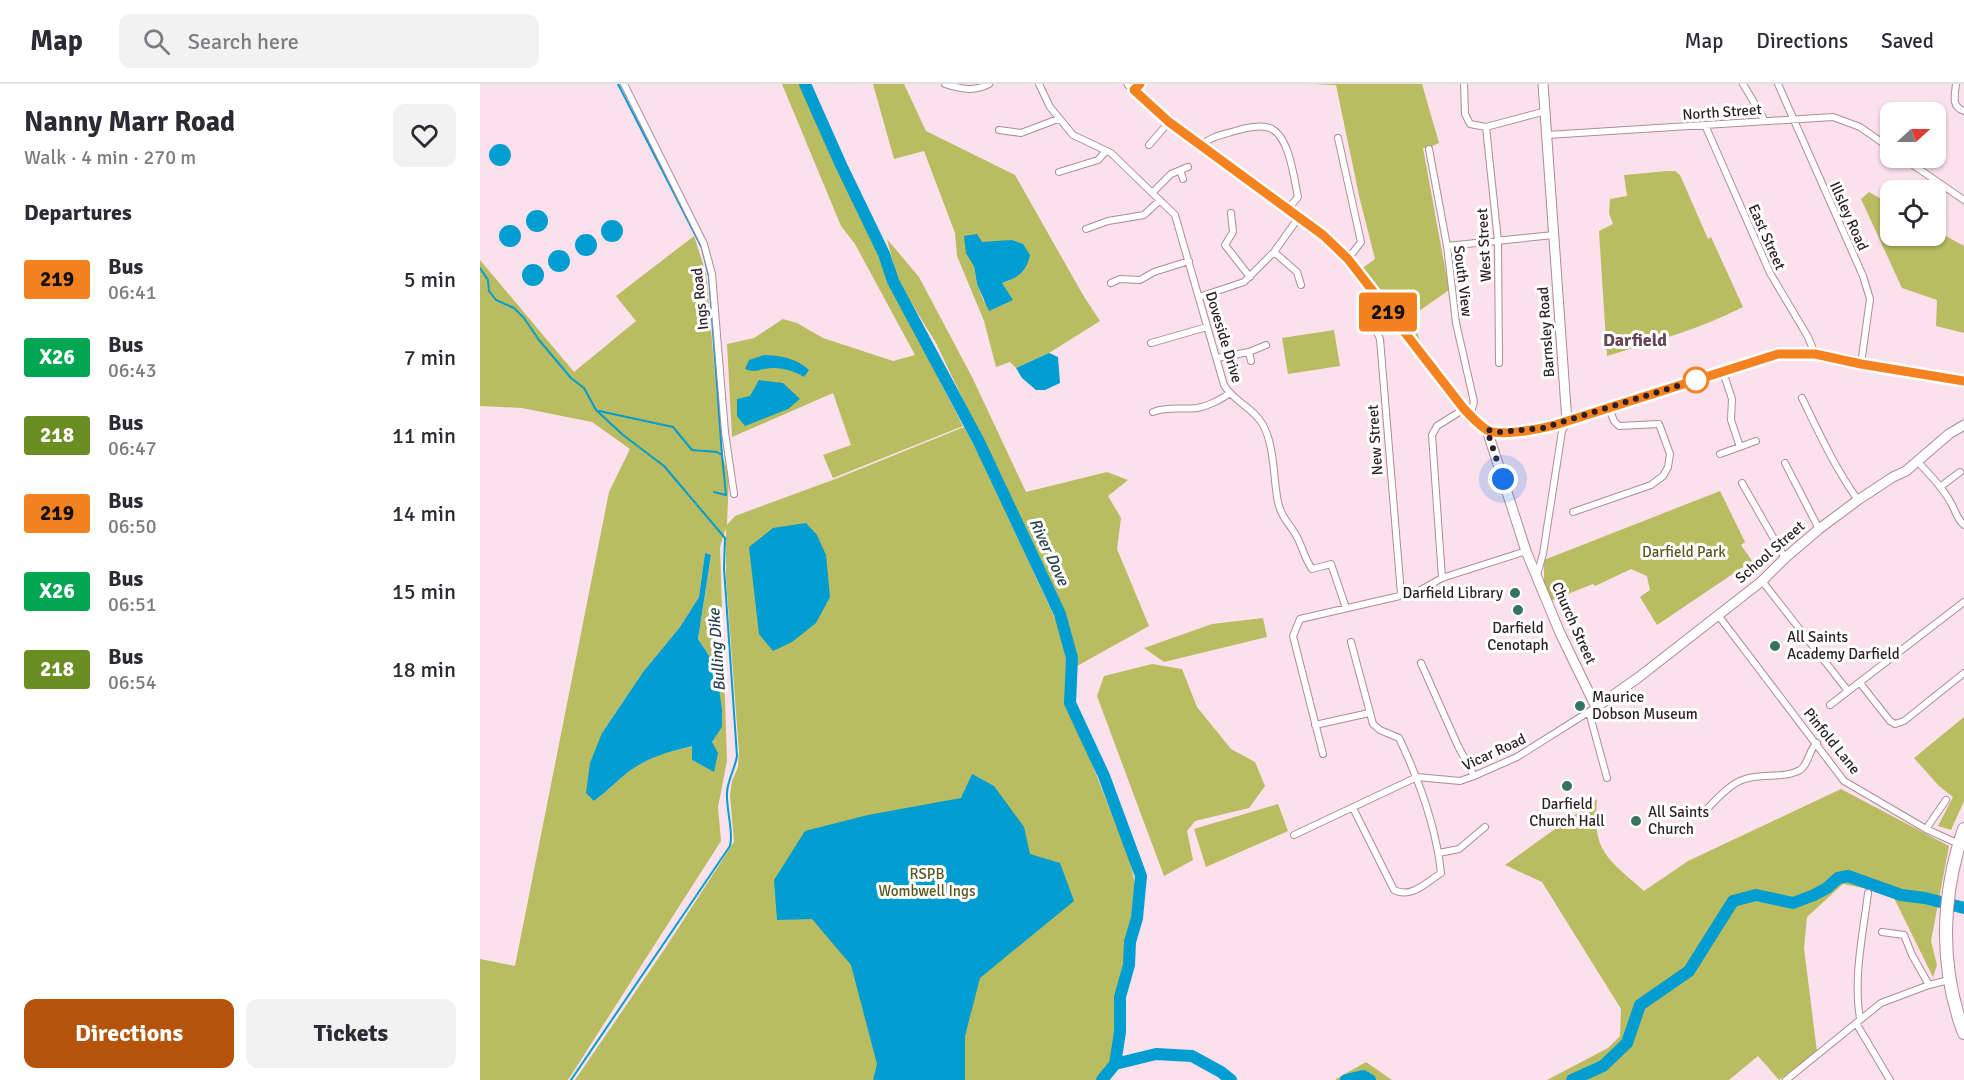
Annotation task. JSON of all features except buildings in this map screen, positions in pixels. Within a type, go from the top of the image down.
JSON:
[{"type":"highway","points":[[1964,829],[1949,893],[1945,949],[1949,980],[1957,1015],[1964,1033]]},
{"type":"street","name":"Ings Road","points":[[624,84],[704,244],[712,274],[724,432],[734,494]]},
{"type":"street","points":[[945,84],[968,89],[989,84]]},
{"type":"street","name":"Doveside Drive","points":[[1039,84],[1058,119],[1073,135],[1106,151],[1175,214],[1224,385],[1229,394],[1257,416],[1264,426],[1278,503],[1284,520],[1295,533],[1312,568],[1331,564],[1346,608]]},
{"type":"street","points":[[1464,84],[1466,114],[1470,124],[1486,127],[1546,111]]},
{"type":"street","name":"Barnsley Road","points":[[1537,575],[1543,554],[1560,440],[1567,422],[1543,84]]},
{"type":"street","points":[[1743,84],[1765,121]]},
{"type":"street","name":"Illsley Road","points":[[1778,84],[1863,276],[1869,295],[1861,364]]},
{"type":"street","points":[[1956,84],[1955,105],[1964,111]]},
{"type":"street","points":[[1134,86],[1169,122],[1323,235],[1348,259],[1467,412],[1487,430],[1500,432],[1543,428],[1567,422],[1778,354],[1815,354],[1964,381]]},
{"type":"street","name":"North Street","points":[[1548,135],[1822,117],[1842,119],[1860,127],[1880,141]]},
{"type":"street","points":[[999,130],[1021,133],[1058,119]]},
{"type":"street","points":[[1149,145],[1169,122]]},
{"type":"street","name":"East Street","points":[[1705,125],[1770,273],[1808,337],[1815,354]]},
{"type":"street","name":"West Street","points":[[1486,127],[1498,241],[1499,363]]},
{"type":"street","points":[[1201,146],[1209,138],[1242,129],[1267,128],[1277,134],[1286,147],[1298,197],[1288,209]]},
{"type":"street","points":[[1338,138],[1362,242],[1348,259]]},
{"type":"street","name":"South View","points":[[1429,149],[1447,246],[1456,323],[1474,402],[1467,412]]},
{"type":"street","points":[[1059,172],[1098,160],[1106,151]]},
{"type":"street","points":[[1152,193],[1171,174],[1188,167]]},
{"type":"street","points":[[1918,168],[1964,200]]},
{"type":"street","points":[[1180,170],[1183,179]]},
{"type":"street","points":[[1086,229],[1108,220],[1144,215],[1160,200]]},
{"type":"street","points":[[1231,213],[1233,232],[1225,245],[1250,277]]},
{"type":"street","points":[[1200,297],[1244,282],[1274,252],[1299,218]]},
{"type":"street","points":[[1447,246],[1554,234]]},
{"type":"street","points":[[1274,252],[1297,272],[1301,285]]},
{"type":"street","points":[[1112,283],[1120,279],[1140,279],[1189,261]]},
{"type":"street","name":"New Street","points":[[1371,289],[1365,295],[1371,319],[1380,339],[1401,594]]},
{"type":"street","points":[[1151,343],[1207,327]]},
{"type":"street","points":[[1217,358],[1249,352],[1266,345]]},
{"type":"street","points":[[1249,352],[1251,362]]},
{"type":"street","points":[[1723,372],[1732,399],[1731,420],[1740,447]]},
{"type":"street","points":[[1153,412],[1165,408],[1197,408],[1215,403],[1229,394]]},
{"type":"street","points":[[1802,398],[1826,448],[1847,486],[1858,500]]},
{"type":"street","points":[[1573,512],[1651,485],[1663,476],[1668,467],[1670,453],[1659,424],[1619,426],[1614,421],[1609,408]]},
{"type":"street","points":[[1442,578],[1432,435],[1437,426],[1467,412]]},
{"type":"street","name":"School Street","points":[[1598,706],[1762,580],[1819,529],[1858,500],[1918,462],[1949,434],[1964,425]]},
{"type":"street","name":"Church Street","points":[[1487,430],[1526,551],[1560,633],[1594,703],[1598,706]]},
{"type":"street","points":[[1720,454],[1756,441]]},
{"type":"street","points":[[1918,462],[1940,487],[1957,518],[1964,525]]},
{"type":"street","points":[[1785,463],[1819,529]]},
{"type":"street","points":[[1940,487],[1960,472]]},
{"type":"street","points":[[1742,483],[1785,558]]},
{"type":"street","points":[[1323,754],[1293,636],[1300,619],[1416,592],[1442,578],[1526,551]]},
{"type":"street","points":[[1762,580],[1848,691]]},
{"type":"street","points":[[1830,705],[1964,602]]},
{"type":"street","name":"Pinfold Lane","points":[[1718,615],[1844,781],[1926,829],[1959,844]]},
{"type":"street","points":[[1351,642],[1373,724],[1380,730],[1399,738],[1417,777],[1439,853],[1441,873],[1410,893],[1401,894],[1394,890],[1353,808]]},
{"type":"street","points":[[1421,663],[1474,776]]},
{"type":"street","points":[[1860,683],[1890,721],[1895,724],[1904,721],[1964,673]]},
{"type":"street","name":"Vicar Road","points":[[1417,777],[1460,781],[1474,776],[1517,757],[1598,706]]},
{"type":"street","points":[[1589,712],[1607,778]]},
{"type":"street","points":[[1315,725],[1369,713]]},
{"type":"street","points":[[1705,811],[1727,790],[1745,779],[1794,772],[1803,768],[1809,760],[1813,746],[1817,743]]},
{"type":"street","points":[[1294,835],[1417,777]]},
{"type":"street","points":[[1926,829],[1946,800]]},
{"type":"street","points":[[1439,853],[1459,849],[1485,826]]},
{"type":"street","points":[[1868,893],[1859,974],[1858,1021],[1890,1080]]},
{"type":"street","points":[[1882,932],[1904,935],[1929,985]]},
{"type":"street","points":[[1786,1080],[1881,1003],[1949,980]]},
{"type":"street","points":[[1878,1080],[1885,1073]]},
{"type":"green space","points":[[782,84],[799,84],[880,256],[890,285],[963,426],[833,478],[823,455],[851,445],[833,393],[732,437],[727,344],[754,338],[783,319],[797,323],[823,338],[893,361],[915,355],[855,244],[841,226]]},
{"type":"green space","points":[[873,84],[904,84],[926,131],[1015,175],[1100,321],[1049,353],[1016,368],[1010,362],[996,367],[984,321],[957,256],[955,233],[924,151],[894,159]],"holes":[[[974,266],[1011,280],[1002,283],[984,302],[977,284]]]},
{"type":"green space","points":[[1311,84],[1422,84],[1439,143],[1423,148],[1449,290],[1412,316],[1421,345],[1360,270],[1375,259],[1336,85]]},
{"type":"green space","points":[[1675,171],[1680,175],[1708,239],[1711,237],[1743,307],[1693,328],[1607,356],[1599,231],[1613,224],[1609,213],[1610,199],[1627,196],[1624,175]]},
{"type":"green space","points":[[1869,192],[1880,198],[1880,240],[1861,199]]},
{"type":"green space","name":"RSPB Wombwell Ings","points":[[694,236],[706,273],[722,455],[729,475],[727,525],[735,516],[838,478],[964,427],[1060,629],[1066,659],[1065,704],[1088,754],[1130,860],[1135,885],[1134,909],[1118,992],[1116,1031],[1111,1061],[1096,1080],[575,1080],[734,842],[730,795],[732,781],[738,767],[739,752],[726,579],[726,528],[720,547],[727,761],[718,807],[721,841],[568,1080],[480,1080],[480,959],[515,966],[609,492],[630,449],[592,422],[522,408],[480,406],[480,260],[574,372],[636,321],[616,296]],"holes":[[[705,553],[711,556],[698,639],[716,666],[722,727],[712,742],[714,772],[692,760],[693,746],[663,754],[642,763],[594,801],[602,733],[643,672],[680,627],[699,597]]]},
{"type":"green space","points":[[1946,236],[1964,246],[1964,333],[1936,326],[1937,300],[1902,288],[1883,246],[1946,246]]},
{"type":"green space","points":[[887,239],[919,277],[972,377],[1026,492],[1107,472],[1128,480],[1108,496],[1121,518],[1117,549],[1149,626],[1077,666],[1066,615],[936,343],[898,281]]},
{"type":"green space","points":[[1334,330],[1340,366],[1288,374],[1282,338]]},
{"type":"green space","name":"Darfield Park","points":[[1720,491],[1745,542],[1741,545],[1752,561],[1657,625],[1640,597],[1650,590],[1647,576],[1631,569],[1595,586],[1593,584],[1550,601],[1544,582],[1544,560]]},
{"type":"green space","points":[[1263,618],[1267,637],[1164,662],[1144,648],[1212,624]]},
{"type":"green space","points":[[1152,664],[1182,669],[1197,707],[1231,749],[1255,762],[1265,786],[1249,808],[1195,821],[1187,831],[1193,860],[1164,876],[1097,696],[1104,676]]},
{"type":"green space","points":[[1964,717],[1964,801],[1951,830],[1938,826],[1953,797],[1939,786],[1914,758]]},
{"type":"green space","points":[[1841,789],[1949,846],[1931,941],[1937,965],[1933,977],[1894,898],[1873,890],[1843,884],[1807,917],[1804,948],[1817,1052],[1779,1080],[1758,1056],[1729,1080],[1547,1080],[1608,1048],[1620,1036],[1621,1009],[1542,882],[1505,865],[1597,799],[1596,817],[1600,843],[1620,870],[1644,891],[1688,861]]},
{"type":"green space","points":[[1278,804],[1288,831],[1206,867],[1194,829]]},
{"type":"green space","points":[[1366,1062],[1392,1080],[1336,1080],[1336,1079]]},
{"type":"water","points":[[500,144],[508,147],[511,155],[508,163],[500,166],[492,163],[489,155],[492,147]]},
{"type":"water","points":[[537,210],[545,213],[548,221],[545,229],[537,232],[529,229],[526,221],[529,213]]},
{"type":"water","points":[[612,220],[620,223],[623,231],[620,239],[612,242],[604,239],[601,231],[604,223]]},
{"type":"water","points":[[510,225],[518,228],[521,236],[518,244],[510,247],[502,244],[499,236],[502,228]]},
{"type":"water","points":[[586,234],[594,237],[597,245],[594,253],[586,256],[578,253],[575,245],[578,237]]},
{"type":"water","points":[[977,234],[982,242],[1012,240],[1023,244],[1030,255],[1020,274],[1002,283],[1013,300],[989,311],[977,284],[974,266],[966,253],[964,236]]},
{"type":"water","points":[[559,250],[567,253],[570,261],[567,269],[559,272],[551,269],[548,261],[551,253]]},
{"type":"water","points":[[533,264],[541,267],[544,275],[541,283],[533,286],[525,283],[522,275],[525,267]]},
{"type":"water","points":[[1049,353],[1058,357],[1060,383],[1045,390],[1036,390],[1022,378],[1016,368]]},
{"type":"water","points":[[764,355],[788,358],[809,370],[804,377],[780,368],[755,371],[745,369],[749,360]]},
{"type":"water","points":[[759,380],[783,383],[800,399],[788,409],[745,426],[737,416],[737,399],[750,396]]},
{"type":"water","points":[[806,523],[817,535],[826,555],[830,597],[816,623],[792,642],[773,651],[759,634],[749,547],[773,528]]},
{"type":"water","points":[[705,553],[711,555],[698,639],[716,666],[722,710],[722,727],[712,742],[718,753],[714,772],[692,760],[692,746],[648,760],[594,801],[586,793],[590,763],[602,733],[643,672],[680,627],[699,597]]},
{"type":"water","points":[[972,774],[994,786],[1024,827],[1030,854],[1060,863],[1074,901],[980,978],[965,1036],[965,1080],[873,1080],[877,1064],[851,965],[812,919],[777,920],[774,880],[805,831],[868,815],[961,798]]},
{"type":"waterway","points":[[618,84],[702,248],[709,277],[722,455]]},
{"type":"waterway","name":"River Dove","points":[[805,84],[884,254],[893,281],[979,442],[1060,614],[1072,658],[1070,703],[1104,776],[1141,876],[1137,918],[1130,942],[1129,965],[1120,997],[1120,1032],[1115,1064]]},
{"type":"waterway","name":"Bulling Dike","points":[[480,268],[488,280],[489,291],[496,300],[514,308],[524,318],[571,378],[584,388],[596,410],[623,435],[664,466],[725,538],[724,568],[737,756],[727,788],[730,846],[571,1080]]},
{"type":"waterway","points":[[599,411],[673,427],[692,450],[717,452],[722,455],[726,495],[714,492]]},
{"type":"waterway","points":[[1572,1080],[1603,1066],[1627,1043],[1640,1005],[1689,971],[1733,901],[1756,895],[1793,903],[1827,888],[1838,878],[1848,876],[1901,895],[1925,898],[1964,908]]},
{"type":"waterway","points":[[1102,1080],[1115,1064],[1156,1054],[1192,1056],[1231,1080]]},
{"type":"waterway","points":[[1346,1080],[1363,1076],[1370,1080]]},
{"type":"bus line","name":"219","points":[[1140,84],[1134,90],[1169,122],[1323,235],[1348,259],[1464,409],[1487,430],[1500,432],[1543,428],[1567,422],[1778,354],[1815,354],[1964,381]]},
{"type":"place","name":"Darfield Library","points":[[1515,593]]},
{"type":"place","name":"Darfield Cenotaph","points":[[1518,610]]},
{"type":"place","name":"All Saints Academy Darfield","points":[[1775,646]]},
{"type":"place","name":"Maurice Dobson Museum","points":[[1580,706]]},
{"type":"place","name":"Darfield Church Hall","points":[[1567,786]]},
{"type":"place","name":"All Saints Church","points":[[1636,821]]},
{"type":"district","name":"Darfield","points":[[1635,340]]},
{"type":"route","points":[[1503,479],[1487,430],[1500,432],[1543,428],[1696,380]]}]
